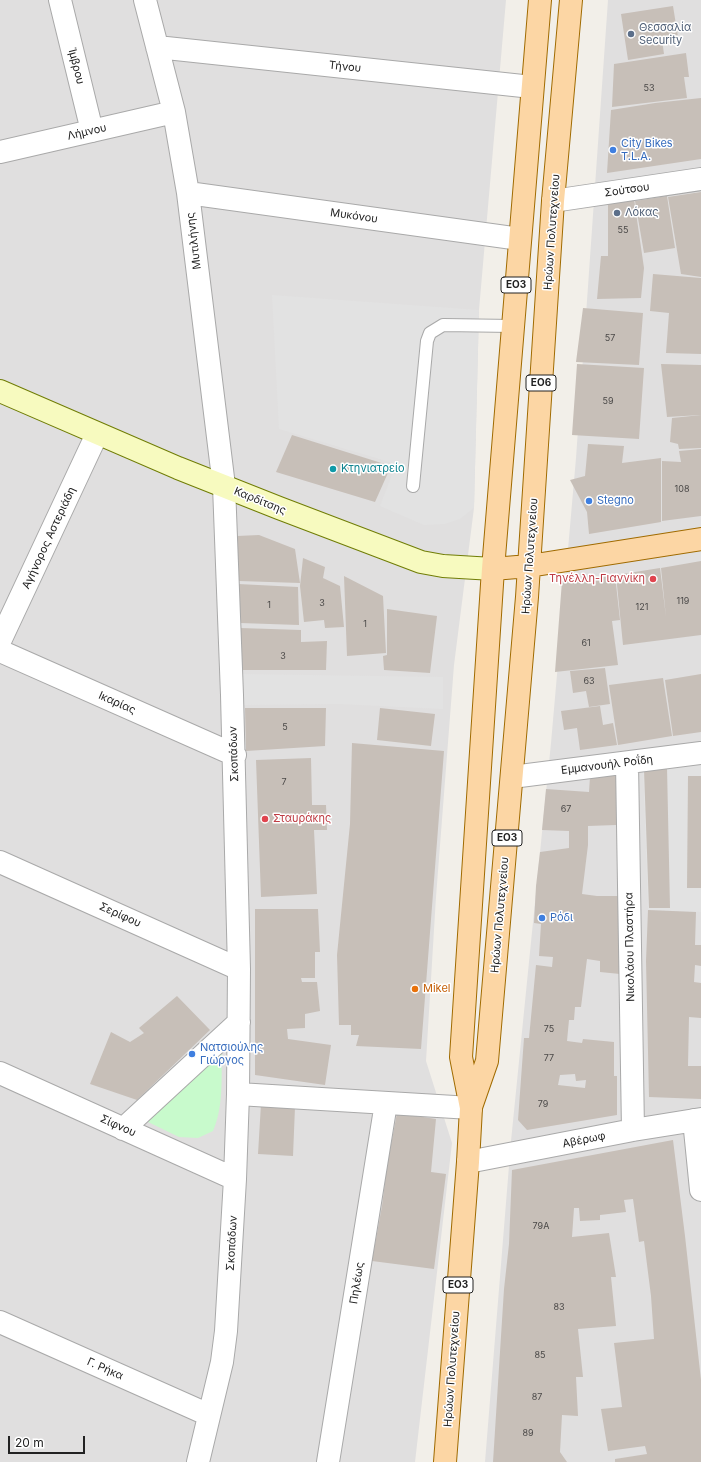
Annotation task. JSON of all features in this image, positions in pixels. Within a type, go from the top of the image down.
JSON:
[{"type":"main road","name":"Ηρώων Πολυτεχνείου","points":[[445,1462],[471,1108],[461,1057],[493,569],[540,0]]},
{"type":"main road","name":"Ηρώων Πολυτεχνείου","points":[[471,1108],[487,1061],[529,566],[553,201],[571,0]]},
{"type":"main road","name":"Καρδίτσης","points":[[0,391],[97,434],[224,486],[422,562],[443,566],[493,569],[529,566],[701,539]]},
{"type":"street","name":"Ίμβρου","points":[[60,0],[92,131]]},
{"type":"street","name":"Μυτιλήνης","points":[[145,0],[174,112],[188,193],[224,486]]},
{"type":"street","name":"Τήνου","points":[[157,47],[532,87]]},
{"type":"street","name":"Λήμνου","points":[[0,152],[174,112]]},
{"type":"street","name":"Σούτσου","points":[[553,201],[701,180]]},
{"type":"street","name":"Μυκόνου","points":[[188,193],[520,239]]},
{"type":"street","name":"Αγήνορος Αστεριάδη","points":[[0,641],[97,434]]},
{"type":"street","name":"Σκοπάδων","points":[[198,1462],[222,1362],[226,1331],[235,1179],[238,1094],[239,969],[235,755],[224,486]]},
{"type":"street","name":"Ικαρίας","points":[[0,651],[235,755]]},
{"type":"street","name":"Εμμανουήλ Ροΐδη","points":[[512,777],[701,753]]},
{"type":"street","name":"Νικολάου Πλαστήρα","points":[[626,763],[633,1130]]},
{"type":"street","name":"Σερίφου","points":[[0,862],[239,969]]},
{"type":"street","points":[[123,1129],[239,1022]]},
{"type":"street","name":"Σίφνου","points":[[0,1074],[235,1179]]},
{"type":"street","points":[[238,1094],[471,1108]]},
{"type":"street","name":"Πηλέως","points":[[328,1462],[386,1104]]},
{"type":"street","points":[[698,1119],[701,1190]]},
{"type":"street","name":"Αβέρωφ","points":[[468,1162],[698,1119]]},
{"type":"street","name":"Γ. Ρήκα","points":[[0,1322],[209,1416]]},
{"type":"lane","points":[[413,486],[427,341],[430,333],[443,325],[513,326]]},
{"type":"shaded area","points":[[0,0],[506,0],[479,310],[474,508],[454,665],[436,897],[426,1061],[452,1143],[415,1462],[0,1462]]},
{"type":"shaded area","points":[[608,0],[701,0],[701,1462],[485,1462],[511,1141],[551,743],[576,458]]},
{"type":"shaded area","points":[[272,295],[479,310],[474,508],[460,519],[445,524],[424,525],[380,506],[396,464],[279,429]]},
{"type":"shaded area","points":[[242,674],[443,677],[443,709],[339,704],[242,705]]},
{"type":"shaded area","points":[[701,761],[701,912],[648,910],[643,768]]},
{"type":"green space","points":[[222,1051],[222,1082],[219,1112],[213,1131],[198,1138],[179,1137],[146,1121]]},
{"type":"building","points":[[673,6],[678,37],[662,40],[664,54],[628,60],[621,14]]},
{"type":"building","points":[[686,53],[689,77],[684,77],[687,98],[612,107],[614,64]]},
{"type":"building","points":[[701,98],[701,159],[607,173],[611,110]]},
{"type":"building","points":[[701,192],[701,277],[681,274],[668,197]]},
{"type":"building","points":[[667,196],[675,248],[644,253],[635,201]]},
{"type":"building","points":[[634,199],[644,268],[641,298],[597,299],[601,256],[608,256],[608,204]]},
{"type":"building","points":[[653,274],[701,278],[701,354],[666,353],[669,313],[650,311]]},
{"type":"building","points":[[583,308],[643,313],[639,365],[576,362]]},
{"type":"building","points":[[577,364],[644,368],[639,439],[572,435]]},
{"type":"building","points":[[661,364],[701,365],[701,415],[667,417]]},
{"type":"building","points":[[701,415],[701,448],[679,449],[678,444],[670,442],[672,418]]},
{"type":"building","name":"Κτηνιατρείο","points":[[292,435],[391,466],[375,502],[276,472]]},
{"type":"building","points":[[588,444],[624,446],[622,463],[661,458],[661,522],[589,534],[587,512],[570,480],[585,476]]},
{"type":"building","points":[[701,449],[701,516],[662,521],[662,461],[681,462],[679,451]]},
{"type":"building","points":[[259,535],[295,549],[300,583],[239,581],[237,536]]},
{"type":"building","points":[[303,558],[325,567],[323,578],[340,586],[344,627],[325,628],[324,620],[304,622],[300,586]]},
{"type":"building","points":[[701,561],[701,635],[623,645],[616,575],[660,568],[666,617],[661,568]]},
{"type":"building","points":[[615,575],[620,620],[612,621],[618,665],[555,672],[562,581]]},
{"type":"building","points":[[344,576],[383,596],[386,653],[347,656]]},
{"type":"building","points":[[238,584],[298,587],[299,625],[240,623]]},
{"type":"building","points":[[387,609],[437,616],[430,673],[384,670],[383,656],[387,655]]},
{"type":"building","points":[[240,628],[301,630],[301,642],[327,641],[326,670],[241,670]]},
{"type":"building","points":[[605,668],[610,704],[589,707],[586,691],[573,693],[570,671]]},
{"type":"building","points":[[701,674],[701,732],[673,736],[665,680]]},
{"type":"building","points":[[663,678],[672,736],[618,745],[609,685]]},
{"type":"building","points":[[600,706],[603,725],[613,723],[617,745],[580,750],[577,728],[564,730],[561,711]]},
{"type":"building","points":[[245,708],[326,708],[325,746],[246,751]]},
{"type":"building","points":[[380,708],[435,714],[431,746],[377,740]]},
{"type":"building","points":[[352,743],[444,751],[421,1049],[356,1046],[359,1035],[351,1035],[351,1025],[339,1025],[337,955],[350,824]]},
{"type":"building","points":[[311,758],[312,805],[326,805],[327,830],[314,830],[317,894],[261,897],[256,760]]},
{"type":"building","points":[[667,767],[670,908],[649,908],[644,770]]},
{"type":"building","points":[[616,774],[616,825],[588,826],[588,845],[582,894],[597,896],[620,896],[620,974],[600,972],[600,961],[587,959],[581,1007],[575,1007],[574,1020],[569,1020],[567,1041],[582,1043],[583,1039],[614,1042],[614,1076],[617,1076],[617,1115],[527,1130],[518,1120],[524,1038],[529,1038],[536,965],[552,967],[553,957],[539,956],[541,924],[534,923],[540,852],[569,848],[569,831],[542,830],[546,789],[589,792],[590,777]],"holes":[[[575,1074],[576,1081],[586,1080],[585,1088],[558,1085],[560,1075]]]},
{"type":"building","points":[[688,776],[701,776],[701,888],[687,888]]},
{"type":"building","points":[[255,909],[318,909],[320,952],[315,952],[315,978],[301,978],[302,982],[317,982],[320,1011],[305,1014],[305,1028],[287,1029],[288,1039],[331,1045],[325,1085],[255,1075]]},
{"type":"building","points":[[648,910],[696,912],[695,945],[701,945],[701,966],[695,965],[694,982],[701,983],[701,1018],[689,1017],[688,1066],[701,1066],[701,1099],[649,1097],[646,961]]},
{"type":"building","points":[[177,996],[210,1030],[137,1100],[90,1084],[111,1032],[130,1042],[144,1033],[139,1028]]},
{"type":"building","points":[[261,1104],[295,1107],[293,1156],[258,1154]]},
{"type":"building","points":[[397,1113],[436,1119],[431,1172],[446,1174],[434,1269],[372,1261]]},
{"type":"building","points":[[673,1140],[701,1380],[701,1462],[615,1462],[615,1459],[647,1454],[645,1446],[608,1451],[601,1409],[622,1407],[614,1343],[654,1339],[651,1296],[644,1241],[639,1242],[633,1199],[624,1200],[626,1212],[600,1215],[600,1220],[580,1221],[579,1208],[574,1208],[572,1237],[609,1233],[616,1277],[611,1277],[616,1326],[578,1329],[583,1377],[576,1377],[578,1416],[562,1415],[560,1452],[567,1462],[493,1462],[504,1289],[509,1244],[512,1170]]},
{"type":"place","name":"Θεσσαλία Security","points":[[631,34]]},
{"type":"place","name":"City Bikes T.L.A.","points":[[613,150]]},
{"type":"place","name":"Λόκας","points":[[617,213]]},
{"type":"place","name":"Κτηνιατρείο","points":[[333,469]]},
{"type":"place","name":"Stegno","points":[[589,501]]},
{"type":"place","name":"Τηνέλλη-Γιαννίκη","points":[[653,579]]},
{"type":"place","name":"Σταυράκης","points":[[265,819]]},
{"type":"place","name":"Ρόδι","points":[[542,918]]},
{"type":"place","name":"Mikel","points":[[415,989]]},
{"type":"place","name":"Νατσιούλης Γιώργος","points":[[192,1054]]}]
